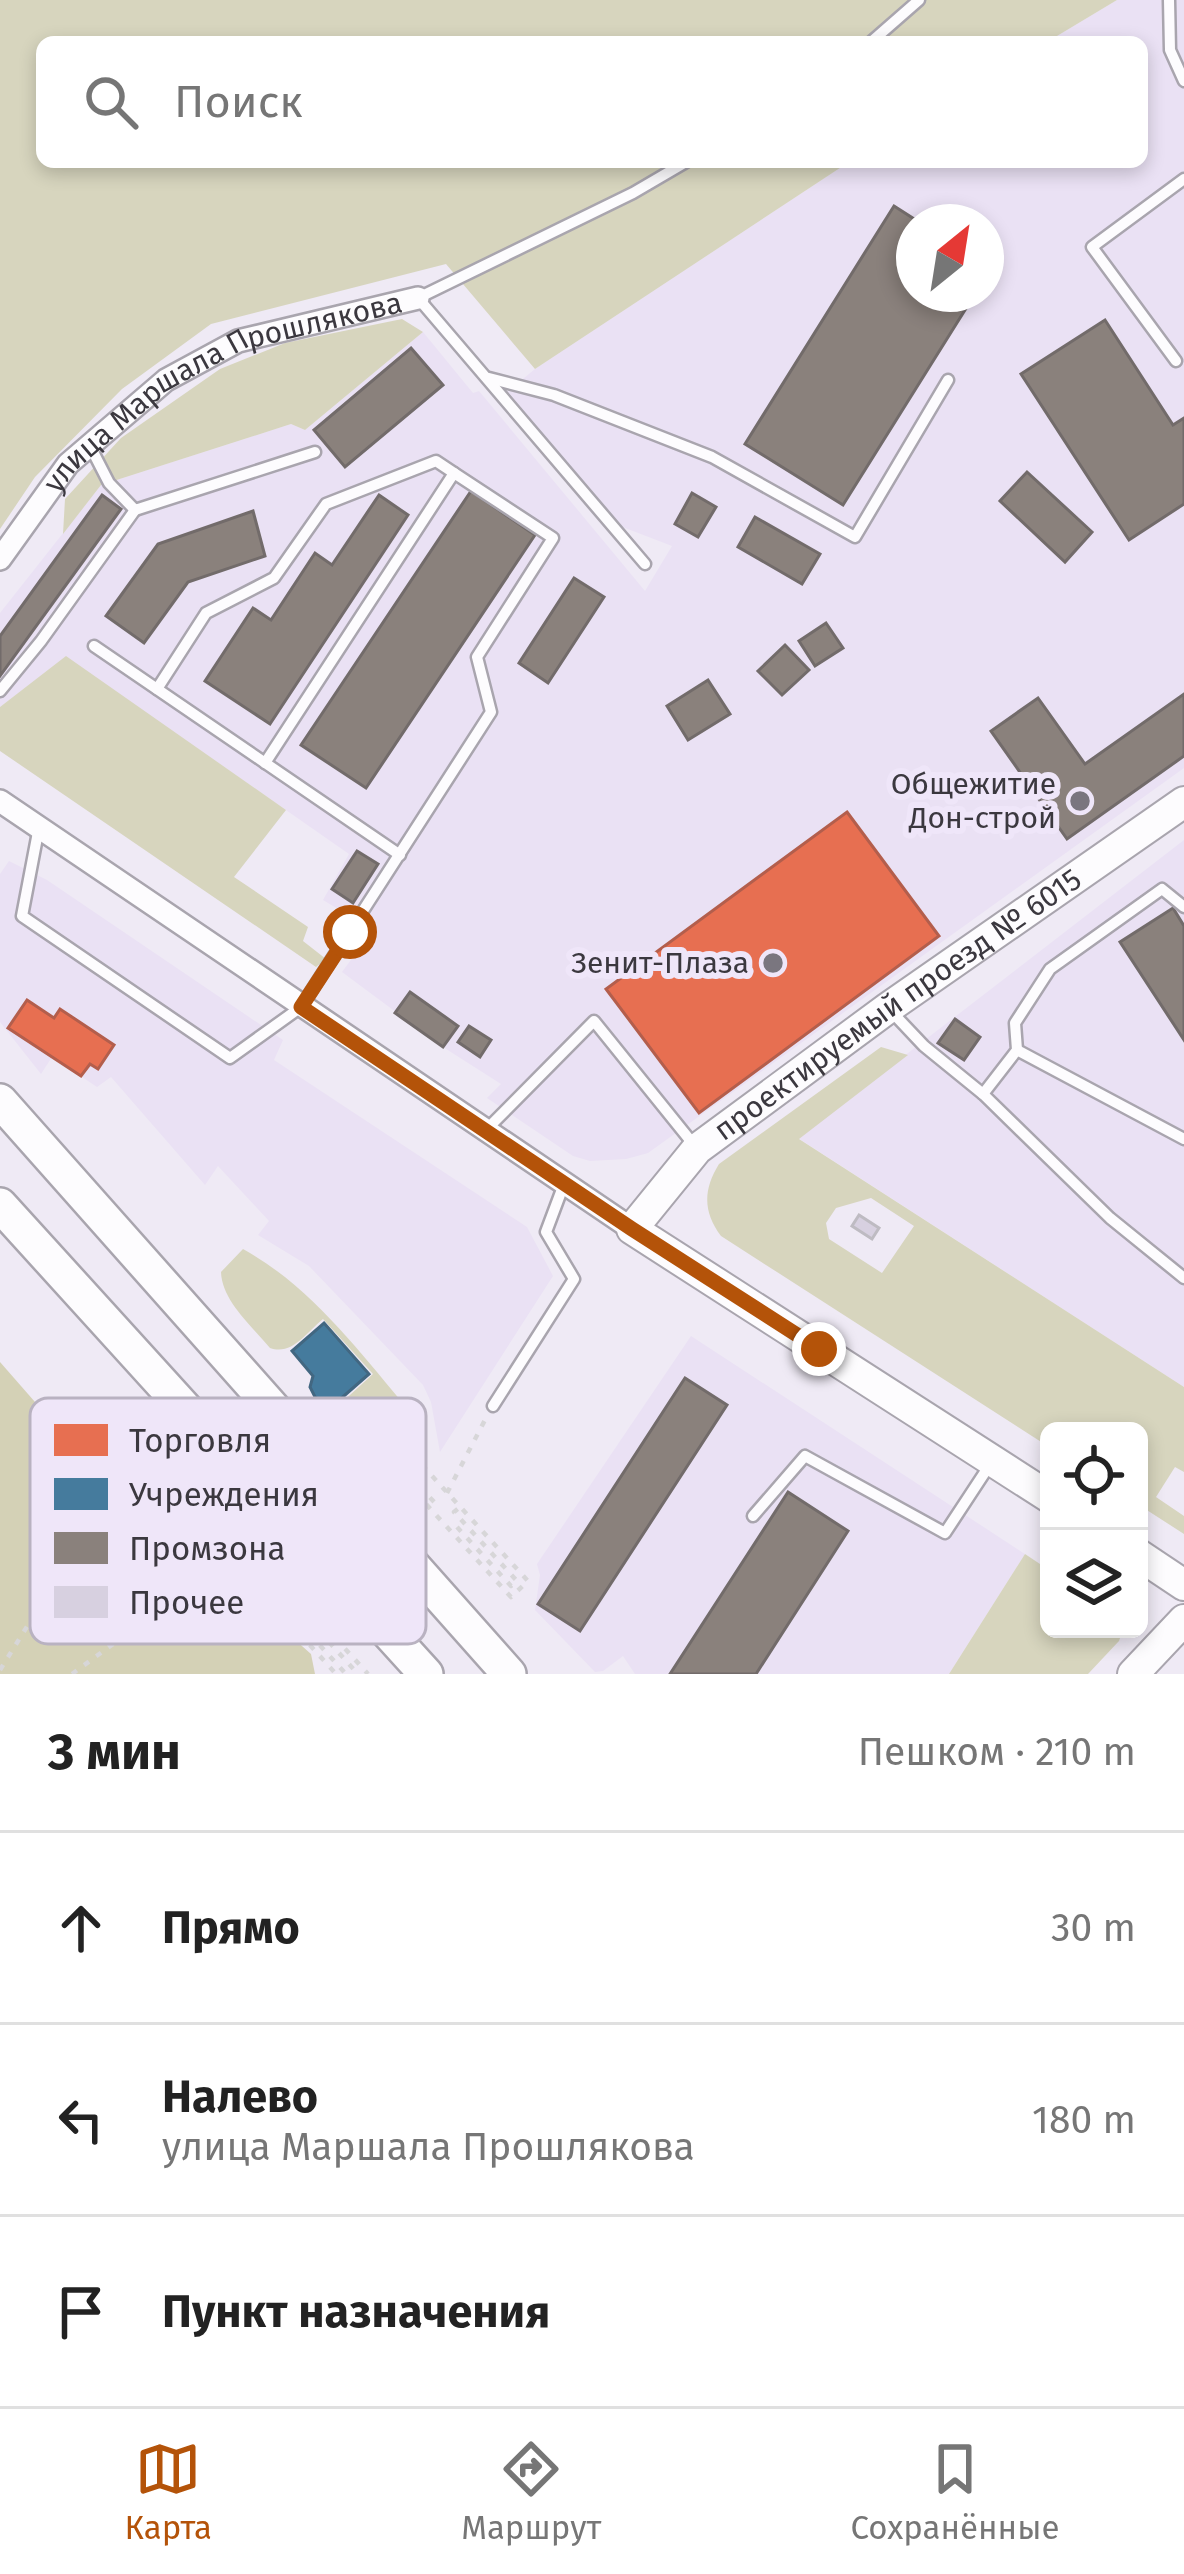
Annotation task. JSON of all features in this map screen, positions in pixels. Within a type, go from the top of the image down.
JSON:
[{"type":"main road","points":[[0,1101],[264,1398]]},
{"type":"main road","points":[[0,1205],[175,1398]]},
{"type":"main road","points":[[426,1580],[509,1674]]},
{"type":"main road","points":[[399,1644],[426,1674]]},
{"type":"street","name":"улица Маршала Прошлякова","points":[[0,559],[68,464],[166,380],[238,341],[418,298]]},
{"type":"street","points":[[0,801],[484,1132],[1040,1491]]},
{"type":"street","name":"проектируемый проезд № 6015","points":[[632,1229],[697,1149],[888,1008],[1184,802]]},
{"type":"street","points":[[1148,1561],[1184,1585]]},
{"type":"street","points":[[1133,1674],[1184,1620]]},
{"type":"lane","points":[[878,36],[920,0]]},
{"type":"lane","points":[[1169,0],[1170,50],[1184,81]]},
{"type":"lane","points":[[645,564],[418,298],[676,168]]},
{"type":"lane","points":[[1176,361],[1092,248],[1184,179]]},
{"type":"lane","points":[[486,377],[554,395],[712,457],[855,537],[948,380]]},
{"type":"lane","points":[[90,446],[109,483],[135,509]]},
{"type":"lane","points":[[0,691],[135,509],[315,452]]},
{"type":"lane","points":[[39,827],[22,916],[230,1058],[301,1007],[491,712],[476,657],[553,538],[436,461],[326,504],[274,578],[206,614],[157,689]]},
{"type":"lane","points":[[265,763],[454,472]]},
{"type":"lane","points":[[94,646],[400,855]]},
{"type":"lane","points":[[983,1094],[1017,1050],[1016,1024],[1050,969],[1162,889],[1184,907]]},
{"type":"lane","points":[[888,1008],[1110,1218],[1184,1278]]},
{"type":"lane","points":[[484,1132],[594,1021],[697,1149]]},
{"type":"lane","points":[[1017,1050],[1184,1139]]},
{"type":"lane","points":[[493,1406],[574,1279],[546,1232],[564,1184]]},
{"type":"lane","points":[[753,1516],[805,1456],[945,1533],[992,1461]]},
{"type":"path","points":[[447,1493],[493,1406]]},
{"type":"path","points":[[426,1469],[528,1581],[511,1597],[426,1504]]},
{"type":"path","points":[[426,1493],[440,1508]]},
{"type":"path","points":[[457,1526],[512,1586],[517,1581],[454,1512],[460,1507]]},
{"type":"path","points":[[0,1670],[30,1622]]},
{"type":"path","points":[[72,1674],[113,1644]]},
{"type":"path","points":[[319,1644],[346,1674]]},
{"type":"path","points":[[331,1644],[358,1674]]},
{"type":"path","points":[[340,1644],[368,1674]]},
{"type":"path","points":[[310,1645],[336,1674]]},
{"type":"shaded area","points":[[0,0],[1117,0],[1057,36],[36,36],[36,168],[840,168],[535,369],[446,264],[211,324],[122,389],[35,477],[0,529]]},
{"type":"shaded area","points":[[1117,0],[1184,0],[1184,768],[648,1153],[626,1159],[590,1161],[573,1156],[487,1098],[501,1084],[342,972],[373,930],[323,900],[349,854],[66,657],[0,707],[0,613],[101,485],[291,424],[305,430],[423,332],[473,393],[479,391],[645,591],[672,546],[620,526],[506,393],[535,369],[840,168],[1148,168],[1148,36],[1057,36]]},
{"type":"shaded area","points":[[402,319],[423,332],[305,430],[291,424],[101,485],[63,534],[65,499],[121,438],[220,369],[285,343]]},
{"type":"shaded area","points":[[66,656],[286,810],[234,877],[308,927],[303,941],[326,959],[316,967],[0,751],[0,707]]},
{"type":"shaded area","points":[[1184,840],[1184,1387],[798,1138]]},
{"type":"shaded area","points":[[9,861],[47,880],[283,1040],[274,1060],[527,1227],[553,1276],[440,1452],[423,1385],[309,1266],[258,1235],[269,1221],[218,1166],[205,1185],[111,1077],[97,1087],[52,1057],[41,1074],[0,1022],[0,874]]},
{"type":"shaded area","points":[[881,1047],[908,1055],[799,1139],[1184,1387],[1184,1472],[1175,1467],[1156,1497],[1184,1516],[1184,1534],[1148,1511],[1148,1422],[1040,1422],[1040,1441],[721,1236],[707,1201],[719,1164]],"holes":[[[871,1198],[914,1226],[882,1273],[829,1239],[826,1223],[836,1208]]]},
{"type":"shaded area","points":[[243,1249],[268,1264],[313,1301],[399,1398],[347,1398],[373,1374],[323,1319],[292,1346],[270,1348],[239,1313],[221,1272]]},
{"type":"shaded area","points":[[691,1336],[1025,1554],[949,1674],[635,1674],[623,1656],[595,1672],[535,1610],[537,1564]]},
{"type":"shaded area","points":[[0,1362],[32,1398],[30,1644],[300,1644],[311,1654],[315,1674],[0,1674]]},
{"type":"shaded area","points":[[1025,1554],[1040,1564],[1040,1638],[1120,1638],[1088,1674],[949,1674]]},
{"type":"building: Торговля","name":"Зенит-Плаза","points":[[847,812],[939,936],[699,1113],[606,989]]},
{"type":"building: Торговля","points":[[27,1000],[54,1018],[60,1009],[114,1045],[98,1069],[90,1064],[81,1076],[8,1028]]},
{"type":"building: Учреждения","points":[[324,1323],[369,1374],[342,1398],[317,1398],[310,1387],[313,1376],[292,1351]]},
{"type":"building: Промзона","points":[[894,206],[896,312],[964,312],[843,505],[745,444]]},
{"type":"building: Промзона","points":[[1105,320],[1173,425],[1184,418],[1184,504],[1129,540],[1021,374]]},
{"type":"building: Промзона","points":[[411,348],[443,385],[345,467],[314,430]]},
{"type":"building: Промзона","points":[[1027,472],[1092,532],[1065,562],[1000,501]]},
{"type":"building: Промзона","points":[[471,491],[535,535],[366,788],[301,745]]},
{"type":"building: Промзона","points":[[692,493],[716,507],[698,537],[675,524]]},
{"type":"building: Промзона","points":[[102,495],[121,509],[0,676],[0,636]]},
{"type":"building: Промзона","points":[[379,495],[408,515],[270,724],[205,681],[253,608],[271,620],[315,553],[332,565]]},
{"type":"building: Промзона","points":[[253,511],[265,556],[188,582],[144,643],[106,616],[158,544]]},
{"type":"building: Промзона","points":[[755,517],[820,554],[802,584],[738,547]]},
{"type":"building: Промзона","points":[[574,578],[604,597],[548,683],[519,663]]},
{"type":"building: Промзона","points":[[826,623],[843,648],[815,666],[799,641]]},
{"type":"building: Промзона","points":[[785,645],[809,670],[782,695],[758,671]]},
{"type":"building: Промзона","points":[[708,680],[730,714],[688,740],[667,706]]},
{"type":"building: Промзона","name":"Общежитие Дон-строй","points":[[1184,694],[1184,756],[1067,839],[991,731],[1038,698],[1085,764]]},
{"type":"building: Промзона","points":[[357,851],[378,864],[353,903],[332,889]]},
{"type":"building: Промзона","points":[[1173,908],[1184,926],[1184,1040],[1120,942]]},
{"type":"building: Промзона","points":[[410,992],[458,1026],[443,1047],[395,1013]]},
{"type":"building: Промзона","points":[[955,1019],[980,1037],[964,1060],[938,1043]]},
{"type":"building: Промзона","points":[[469,1026],[491,1040],[480,1057],[458,1042]]},
{"type":"building: Промзона","points":[[685,1378],[727,1405],[580,1631],[538,1604]]},
{"type":"building: Промзона","points":[[788,1492],[848,1531],[756,1674],[670,1674]]},
{"type":"building: Прочее","points":[[859,1215],[879,1228],[872,1239],[852,1226]]},
{"type":"place","name":"Общежитие Дон-строй","points":[[1080,801]]},
{"type":"place","name":"Зенит-Плаза","points":[[773,963]]},
{"type":"route","points":[[350,932],[301,1007],[819,1349]]}]
